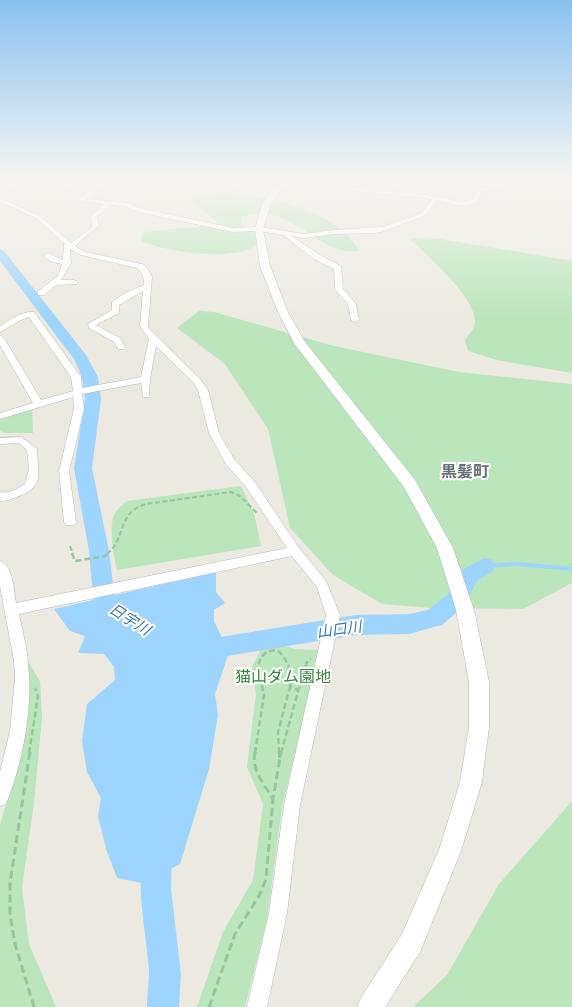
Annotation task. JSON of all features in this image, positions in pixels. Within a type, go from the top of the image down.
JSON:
[{"type":"street","points":[[49,227],[83,254],[139,266],[145,271],[148,277],[148,286],[144,326],[153,340],[197,380],[203,390],[214,433],[230,461],[250,484],[295,551],[322,585],[333,615],[292,805],[278,913],[257,1007]]},
{"type":"street","points":[[69,244],[95,227]]},
{"type":"street","points":[[220,227],[233,230],[249,227]]},
{"type":"street","points":[[260,227],[260,244],[265,266],[284,312],[300,343],[410,484],[445,548],[465,610],[479,682],[479,726],[471,782],[450,851],[411,943],[370,1007]]},
{"type":"street","points":[[266,227],[283,233],[304,236],[334,232],[375,231],[388,227]]},
{"type":"street","points":[[283,233],[317,257],[338,268],[339,289],[352,304],[355,320]]},
{"type":"street","points":[[41,293],[56,283],[63,275],[69,244]]},
{"type":"street","points":[[48,255],[53,259],[95,263]]},
{"type":"street","points":[[56,283],[74,282]]},
{"type":"street","points":[[121,347],[117,340],[92,326],[92,324],[116,311],[115,304],[120,299],[148,286]]},
{"type":"street","points":[[0,330],[18,318],[31,314],[76,377],[78,392],[76,427],[64,471],[70,522]]},
{"type":"street","points":[[0,338],[38,404]]},
{"type":"street","points":[[146,395],[145,379],[153,340]]},
{"type":"street","points":[[0,416],[78,392],[145,379]]},
{"type":"street","points":[[0,440],[21,440],[32,450],[31,458],[34,469],[29,488],[2,498],[0,496]]},
{"type":"street","points":[[15,610],[295,551]]},
{"type":"street","points":[[0,566],[15,610],[21,668],[20,716],[7,778],[0,798]]},
{"type":"path","points":[[70,546],[75,561],[106,556],[116,543],[128,512],[136,506],[232,492],[240,496],[251,510],[260,516],[273,519]]},
{"type":"path","points":[[273,799],[257,774],[253,761],[264,695],[258,666],[261,657],[268,651],[277,650],[284,656],[291,670],[290,687],[277,741],[277,750],[280,758]]},
{"type":"path","points":[[209,1007],[235,934],[259,896],[266,879],[273,799],[280,758],[307,662],[324,655]]},
{"type":"path","points":[[21,668],[33,683],[38,696],[10,884],[10,915],[15,944],[34,1007]]},
{"type":"path","points":[[290,687],[298,690]]},
{"type":"green space","points":[[199,227],[245,227],[255,232],[261,241],[251,248],[237,252],[203,254],[168,249],[141,241],[142,233]]},
{"type":"green space","points":[[298,227],[337,227],[348,236],[359,251],[344,251],[330,246]]},
{"type":"green space","points":[[416,238],[440,239],[572,261],[572,373],[497,360],[468,351],[465,340],[474,327],[475,317],[470,306],[452,281],[411,240]]},
{"type":"green space","points":[[199,311],[214,312],[334,346],[459,372],[572,384],[572,583],[523,609],[431,608],[382,604],[333,575],[290,528],[268,429],[225,364],[177,328]]},
{"type":"green space","points":[[32,409],[33,433],[5,433],[0,431],[0,419]]},
{"type":"green space","points":[[241,486],[254,513],[261,546],[117,570],[112,540],[113,517],[127,501]]},
{"type":"green space","name":"猫山ダム園地","points":[[276,644],[296,649],[320,650],[282,807],[267,920],[245,1007],[197,1007],[223,932],[253,880],[263,804],[247,767],[256,694],[252,667],[261,649]]},
{"type":"green space","points":[[24,655],[40,681],[42,717],[34,803],[22,888],[29,944],[56,1007],[0,1007],[0,825],[8,797]]},
{"type":"green space","points":[[572,801],[572,1007],[413,1007],[447,975],[499,884]]},
{"type":"water","points":[[216,572],[216,592],[225,603],[214,610],[214,621],[229,652],[215,694],[218,715],[209,769],[180,864],[142,883],[117,878],[106,849],[98,816],[101,798],[87,772],[82,741],[87,704],[115,680],[114,667],[104,654],[78,653],[85,636],[70,631],[54,609]]},
{"type":"waterway","name":"日宇川","points":[[0,253],[81,358],[90,377],[93,399],[83,468],[99,551],[105,607],[108,608]]},
{"type":"waterway","points":[[485,566],[518,564],[572,569]]},
{"type":"waterway","name":"山口川","points":[[202,650],[356,625],[409,624],[434,618],[456,600],[470,575],[485,566]]},
{"type":"waterway","name":"日宇川","points":[[158,851],[156,889],[165,974],[163,1007]]},
{"type":"district","name":"黒髪町","points":[[465,471]]}]
